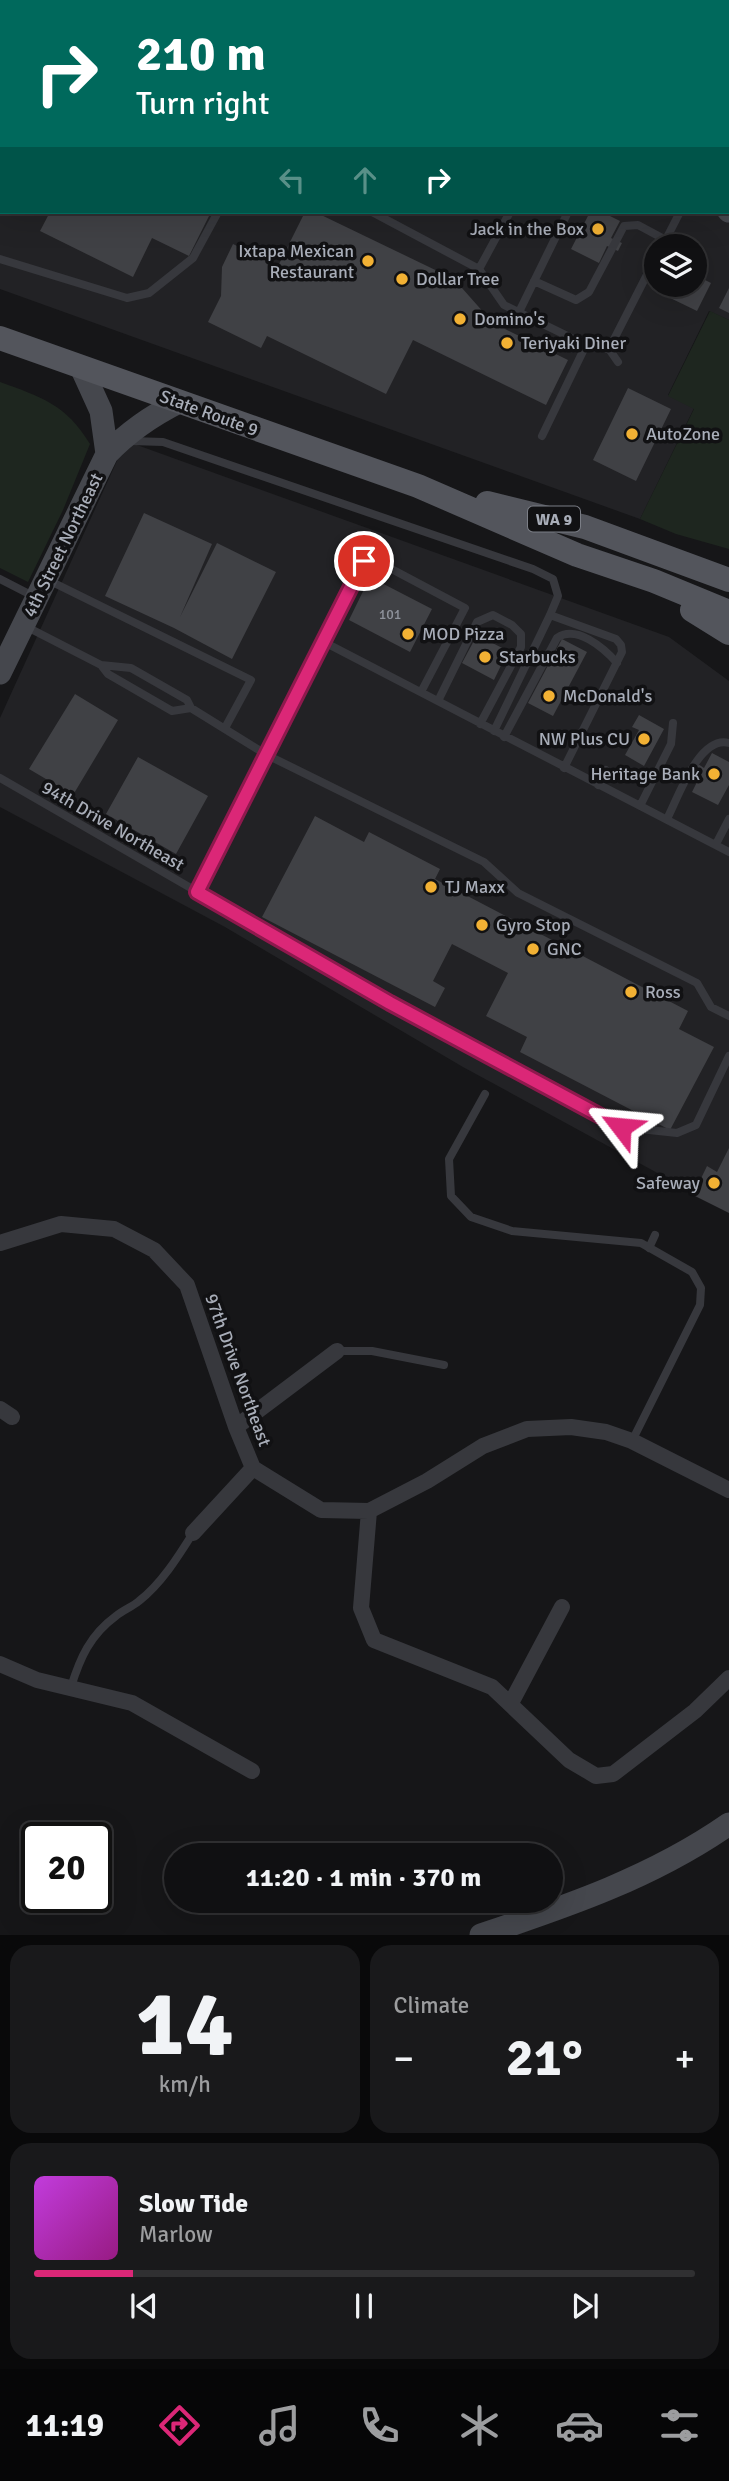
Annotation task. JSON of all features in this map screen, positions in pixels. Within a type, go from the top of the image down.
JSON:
[{"type":"main road","name":"State Route 9","points":[[0,338],[418,486],[577,555],[629,572],[729,612]]},
{"type":"main road","name":"State Route 9","points":[[418,486],[585,527],[729,580]]},
{"type":"main road","points":[[629,572],[729,633]]},
{"type":"street","points":[[81,367],[101,411],[107,454]]},
{"type":"street","points":[[107,454],[141,424],[179,402]]},
{"type":"street","name":"4th Street Northeast","points":[[0,673],[107,454]]},
{"type":"street","name":"97th Drive Northeast","points":[[0,1243],[61,1224],[114,1229],[154,1250],[187,1285],[253,1468]]},
{"type":"street","points":[[236,1427],[337,1351]]},
{"type":"street","points":[[193,1533],[253,1468],[321,1510],[369,1511],[427,1481],[483,1446],[527,1429],[571,1427],[606,1432],[632,1441],[729,1490]]},
{"type":"street","points":[[369,1511],[361,1608],[374,1640],[492,1686],[569,1760],[596,1776],[613,1774],[695,1711],[729,1678]]},
{"type":"street","points":[[510,1703],[562,1607]]},
{"type":"street","points":[[0,1664],[37,1680],[132,1703],[253,1770]]},
{"type":"street","points":[[481,1935],[633,1880],[684,1854],[729,1824]]},
{"type":"lane","points":[[0,259],[127,298],[138,296],[149,293],[193,258],[217,214]]},
{"type":"lane","points":[[376,214],[479,269],[505,305],[586,345],[609,349],[618,362]]},
{"type":"lane","points":[[479,269],[509,214]]},
{"type":"lane","points":[[519,312],[567,214]]},
{"type":"lane","points":[[669,234],[679,214]]},
{"type":"lane","points":[[534,281],[576,300],[589,292],[624,226],[638,225],[651,234]]},
{"type":"lane","points":[[609,349],[644,280]]},
{"type":"lane","points":[[542,436],[586,345]]},
{"type":"lane","points":[[107,454],[131,441],[163,442],[533,569],[553,579],[558,596],[494,731]]},
{"type":"lane","points":[[197,892],[364,561],[384,565],[465,608],[421,692]]},
{"type":"lane","points":[[0,579],[41,589],[251,680],[225,728]]},
{"type":"lane","points":[[438,701],[477,622],[493,615],[512,625],[521,634],[520,647],[480,724]]},
{"type":"lane","points":[[550,615],[616,639],[622,652],[564,768]]},
{"type":"lane","points":[[24,625],[102,665],[131,668],[187,701],[191,708],[267,755],[484,862],[518,893],[696,983],[711,1007],[729,1016]]},
{"type":"lane","points":[[504,737],[557,638],[563,633],[572,633],[603,647],[617,663]]},
{"type":"lane","points":[[324,642],[729,852]]},
{"type":"lane","points":[[102,665],[108,674],[172,712],[191,708]]},
{"type":"lane","points":[[640,806],[671,744],[673,723]]},
{"type":"lane","points":[[667,820],[704,751],[716,742],[729,743]]},
{"type":"lane","points":[[598,785],[606,770]]},
{"type":"lane","name":"94th Drive Northeast","points":[[0,778],[390,1003],[621,1127],[677,1133],[696,1125],[729,1056]]},
{"type":"lane","points":[[716,844],[729,818]]},
{"type":"lane","points":[[485,1094],[449,1159],[451,1196],[471,1217],[512,1231],[641,1243],[692,1272],[701,1288],[700,1305],[632,1441]]},
{"type":"lane","points":[[649,1248],[655,1236]]},
{"type":"lane","points":[[337,1351],[372,1351],[444,1365]]},
{"type":"lane","points":[[71,1687],[81,1655],[95,1634],[140,1601],[177,1559],[193,1533]]},
{"type":"shaded area","points":[[0,214],[729,214],[729,320],[709,311],[668,395],[694,408],[640,519],[0,289]]},
{"type":"shaded area","points":[[710,311],[729,320],[729,549],[676,534],[640,519],[694,409],[668,396]]},
{"type":"shaded area","points":[[0,382],[40,398],[62,411],[81,430],[90,444],[63,510],[28,582],[0,568]]},
{"type":"shaded area","points":[[126,441],[669,637],[729,681],[729,1212],[463,1067],[225,927],[0,807],[0,718]]},
{"type":"building","points":[[49,214],[210,214],[189,256],[152,238],[133,277],[40,231]]},
{"type":"building","points":[[304,214],[319,214],[454,279],[493,323],[568,360],[546,405],[413,340],[386,394],[267,336],[261,348],[208,322],[221,296],[222,267],[233,244],[278,266]]},
{"type":"building","name":"Jack in the Box","points":[[589,214],[606,214],[620,221],[611,238],[622,243],[618,251],[607,246],[599,263],[571,249]]},
{"type":"building","points":[[729,288],[729,313],[719,308]]},
{"type":"building","points":[[668,297],[704,297],[697,311]]},
{"type":"building","name":"AutoZone","points":[[628,388],[671,409],[636,481],[593,460]]},
{"type":"building","points":[[144,513],[212,544],[180,617],[217,543],[276,572],[232,659],[105,596]]},
{"type":"building","points":[[370,577],[432,609],[410,652],[349,620]]},
{"type":"building","name":"Starbucks","points":[[477,635],[508,651],[494,680],[462,663]]},
{"type":"building","points":[[562,639],[587,652],[553,716],[528,703]]},
{"type":"building","points":[[75,694],[118,720],[73,795],[29,769]]},
{"type":"building","points":[[639,715],[664,729],[644,766],[625,755],[639,730],[632,727]]},
{"type":"building","points":[[712,753],[729,762],[729,785],[718,805],[692,792],[698,780],[692,776],[698,764],[704,768]]},
{"type":"building","points":[[138,757],[208,796],[176,854],[106,814]]},
{"type":"building","points":[[315,816],[364,842],[369,832],[440,869],[435,879],[688,1011],[679,1029],[714,1047],[670,1130],[520,1052],[527,1037],[486,1016],[508,973],[452,944],[433,981],[445,988],[435,1007],[262,917]]},
{"type":"building","name":"Safeway","points":[[729,1148],[729,1213],[693,1195],[707,1166],[717,1172]]},
{"type":"place","name":"Jack in the Box","points":[[598,229]]},
{"type":"place","name":"Ixtapa Mexican Restaurant","points":[[368,261]]},
{"type":"place","name":"Dollar Tree","points":[[402,279]]},
{"type":"place","name":"Domino's","points":[[460,319]]},
{"type":"place","name":"Teriyaki Diner","points":[[507,343]]},
{"type":"place","name":"AutoZone","points":[[632,434]]},
{"type":"place","name":"MOD Pizza","points":[[408,634]]},
{"type":"place","name":"Starbucks","points":[[485,657]]},
{"type":"place","name":"McDonald's","points":[[549,696]]},
{"type":"place","name":"NW Plus CU","points":[[644,739]]},
{"type":"place","name":"Heritage Bank","points":[[714,774]]},
{"type":"place","name":"TJ Maxx","points":[[431,887]]},
{"type":"place","name":"Gyro Stop","points":[[482,925]]},
{"type":"place","name":"GNC","points":[[533,949]]},
{"type":"place","name":"Ross","points":[[631,992]]},
{"type":"place","name":"Safeway","points":[[714,1183]]},
{"type":"route","points":[[364,561],[197,892],[390,1003],[621,1127]]}]
